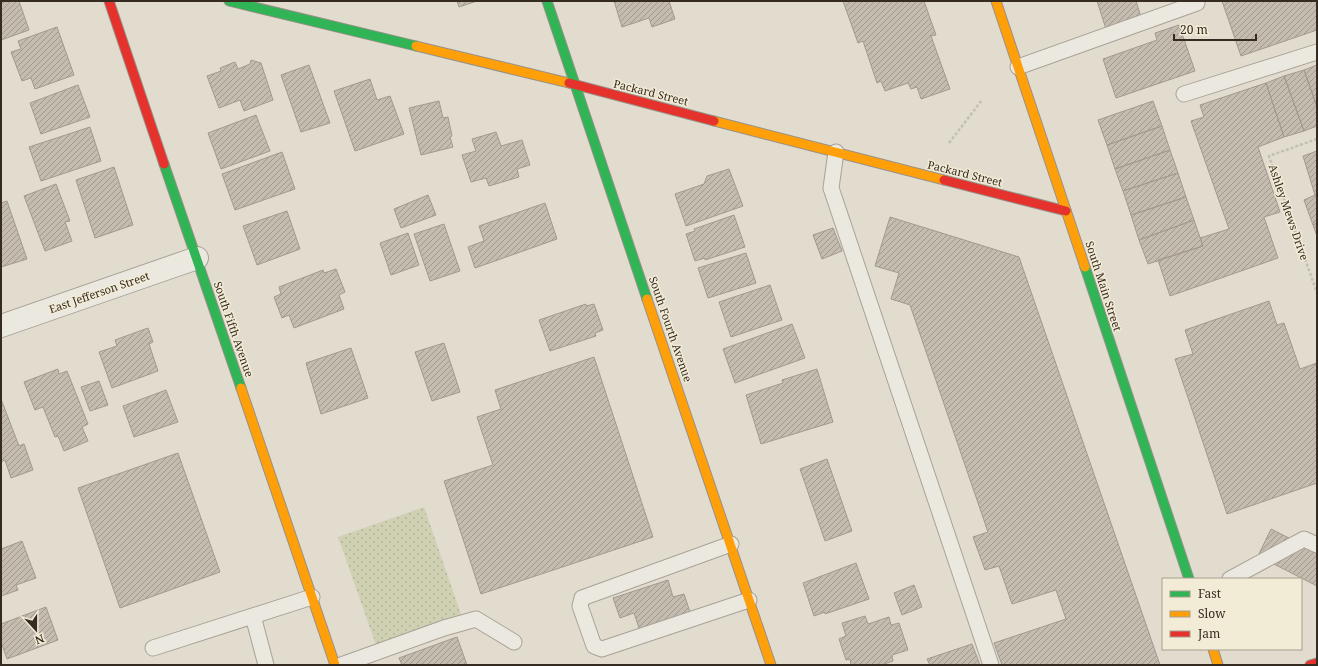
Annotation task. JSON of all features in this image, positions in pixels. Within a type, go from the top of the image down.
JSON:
[{"type":"main road","name":"South Fifth Avenue","points":[[109,1],[335,665]]},
{"type":"main road","name":"Packard Street","points":[[229,1],[575,85],[1066,211]]},
{"type":"main road","name":"South Fourth Avenue","points":[[547,1],[771,665]]},
{"type":"main road","name":"South Main Street","points":[[996,1],[1189,578]]},
{"type":"main road","points":[[1213,650],[1218,665]]},
{"type":"main road","points":[[1310,665],[1317,663]]},
{"type":"street","name":"East Jefferson Street","points":[[1,326],[197,258]]},
{"type":"lane","points":[[1018,67],[1197,3]]},
{"type":"lane","points":[[1184,94],[1317,52]]},
{"type":"lane","points":[[836,152],[831,188],[991,665]]},
{"type":"lane","points":[[1232,578],[1304,539],[1317,545]]},
{"type":"lane","points":[[731,544],[582,598],[580,606],[594,646],[602,649],[749,600]]},
{"type":"lane","points":[[153,648],[312,597]]},
{"type":"lane","points":[[254,616],[266,665]]},
{"type":"lane","points":[[341,665],[444,628],[476,619],[514,642]]},
{"type":"path","points":[[949,143],[982,100]]},
{"type":"path","name":"Ashley Mews Drive","points":[[1317,139],[1269,156],[1317,293]]},
{"type":"green space","points":[[424,507],[461,614],[376,645],[338,537]]},
{"type":"building","points":[[1,1],[19,1],[29,30],[1,40]]},
{"type":"building","points":[[457,1],[477,1],[459,7]]},
{"type":"building","points":[[614,1],[669,1],[675,19],[652,27],[649,18],[622,27]]},
{"type":"building","points":[[843,1],[924,1],[936,35],[931,36],[950,89],[921,99],[917,87],[911,89],[908,83],[885,91],[881,81],[877,83],[863,41],[858,43]]},
{"type":"building","points":[[1097,1],[1136,1],[1141,17],[1106,29]]},
{"type":"building","points":[[1222,1],[1317,1],[1317,30],[1241,56]]},
{"type":"building","points":[[1179,25],[1195,71],[1116,98],[1103,59],[1157,40],[1155,33]]},
{"type":"building","points":[[57,27],[74,75],[35,89],[31,78],[22,81],[11,52],[21,49],[18,41]]},
{"type":"building","points":[[251,60],[261,63],[273,100],[244,111],[240,100],[219,108],[207,76],[221,71],[220,68],[235,62],[238,69],[250,64]]},
{"type":"building","points":[[309,65],[330,123],[301,132],[281,75]]},
{"type":"building","points":[[1317,65],[1317,107],[1304,70]]},
{"type":"building","points":[[1304,70],[1317,107],[1317,126],[1304,131],[1284,76]]},
{"type":"building","points":[[1284,76],[1304,131],[1284,137],[1266,83]]},
{"type":"building","points":[[370,79],[377,100],[390,96],[404,134],[355,151],[334,91]]},
{"type":"building","points":[[1266,83],[1284,137],[1258,147],[1280,212],[1264,217],[1278,258],[1170,296],[1158,260],[1203,246],[1200,238],[1229,229],[1191,121],[1204,117],[1200,105]]},
{"type":"building","points":[[78,85],[90,117],[41,134],[30,103]]},
{"type":"building","points":[[439,101],[443,118],[448,117],[452,136],[450,137],[453,147],[421,155],[409,108]]},
{"type":"building","points":[[1153,101],[1162,126],[1107,145],[1098,120]]},
{"type":"building","points":[[256,115],[270,151],[221,169],[208,133]]},
{"type":"building","points":[[1162,126],[1170,150],[1115,169],[1107,145]]},
{"type":"building","points":[[90,127],[101,161],[41,181],[29,147]]},
{"type":"building","points":[[496,132],[501,146],[522,140],[530,165],[517,169],[519,177],[489,186],[486,178],[471,182],[462,155],[476,151],[472,139]]},
{"type":"building","points":[[1170,150],[1178,173],[1123,191],[1115,169]]},
{"type":"building","points":[[1317,151],[1317,195],[1315,195],[1303,156]]},
{"type":"building","points":[[282,152],[295,189],[235,210],[222,174]]},
{"type":"building","points":[[114,167],[133,225],[95,238],[76,180]]},
{"type":"building","points":[[729,169],[743,206],[686,226],[675,194],[704,184],[707,176]]},
{"type":"building","points":[[1178,173],[1186,197],[1131,215],[1123,191]]},
{"type":"building","points":[[56,184],[70,221],[65,222],[72,241],[45,251],[24,196]]},
{"type":"building","points":[[428,195],[436,215],[401,228],[394,209]]},
{"type":"building","points":[[1317,195],[1317,223],[1313,225],[1304,200]]},
{"type":"building","points":[[1186,197],[1194,220],[1139,240],[1131,215]]},
{"type":"building","points":[[7,201],[27,259],[1,267],[1,203]]},
{"type":"building","points":[[545,203],[557,239],[475,268],[468,247],[484,241],[479,226]]},
{"type":"building","points":[[287,211],[300,249],[257,265],[243,226]]},
{"type":"building","points":[[734,215],[745,247],[705,260],[705,258],[695,261],[686,234],[695,231],[694,229]]},
{"type":"building","points":[[890,217],[1019,257],[1160,665],[1002,665],[994,643],[1066,619],[1056,590],[1012,604],[999,566],[985,570],[973,537],[988,532],[910,305],[891,299],[899,273],[875,266]]},
{"type":"building","points":[[1194,220],[1203,246],[1148,264],[1139,240]]},
{"type":"building","points":[[1317,223],[1317,236],[1313,225]]},
{"type":"building","points":[[444,224],[460,271],[430,281],[414,234]]},
{"type":"building","points":[[833,228],[842,251],[822,259],[813,235]]},
{"type":"building","points":[[408,233],[419,265],[391,275],[380,243]]},
{"type":"building","points":[[746,253],[756,283],[708,298],[698,268]]},
{"type":"building","points":[[336,269],[345,292],[339,295],[344,309],[294,328],[289,315],[282,318],[274,297],[281,294],[279,287],[323,270],[324,273]]},
{"type":"building","points":[[770,285],[782,320],[731,337],[719,302]]},
{"type":"building","points":[[1269,301],[1277,325],[1284,323],[1300,369],[1317,363],[1317,483],[1227,514],[1175,359],[1193,354],[1185,330]]},
{"type":"building","points":[[586,304],[586,306],[594,304],[603,330],[595,333],[596,336],[550,351],[539,320]]},
{"type":"building","points":[[792,324],[805,358],[735,383],[723,349]]},
{"type":"building","points":[[148,328],[153,342],[149,344],[158,371],[112,388],[99,352],[117,346],[115,340]]},
{"type":"building","points":[[444,343],[460,392],[432,401],[415,352]]},
{"type":"building","points":[[351,348],[368,398],[321,414],[306,363]]},
{"type":"building","points":[[594,357],[653,537],[481,594],[444,481],[493,465],[477,417],[501,409],[495,390]]},
{"type":"building","points":[[58,369],[59,374],[67,371],[88,424],[82,427],[88,441],[64,451],[58,436],[55,437],[43,407],[35,410],[24,382]]},
{"type":"building","points":[[817,369],[833,422],[761,444],[746,395],[783,383],[782,380]]},
{"type":"building","points":[[99,381],[108,405],[90,411],[81,387]]},
{"type":"building","points":[[166,390],[178,422],[134,437],[123,406]]},
{"type":"building","points":[[1,399],[19,446],[24,444],[33,470],[11,478],[5,460],[1,462]]},
{"type":"building","points":[[178,453],[220,572],[120,608],[78,488]]},
{"type":"building","points":[[827,459],[852,531],[825,541],[800,469]]},
{"type":"building","points":[[1271,529],[1317,552],[1317,586],[1302,578],[1258,556]]},
{"type":"building","points":[[22,541],[36,578],[16,585],[18,590],[1,596],[1,549]]},
{"type":"building","points":[[856,563],[869,599],[825,614],[825,612],[814,616],[803,583]]},
{"type":"building","points":[[668,580],[673,597],[684,594],[691,615],[640,631],[634,613],[620,618],[613,598]]},
{"type":"building","points":[[914,585],[922,607],[902,615],[894,593]]},
{"type":"building","points":[[46,607],[58,640],[7,659],[1,642],[1,624]]},
{"type":"building","points":[[865,616],[868,624],[889,617],[891,625],[899,623],[908,650],[892,655],[893,661],[881,665],[851,665],[850,659],[846,660],[839,639],[846,636],[842,623]]},
{"type":"building","points":[[457,637],[467,665],[402,665],[399,658]]},
{"type":"building","points":[[972,644],[980,665],[930,665],[927,659]]},
{"type":"traffic: fast","points":[[229,1],[416,46]]},
{"type":"traffic: fast","points":[[547,1],[647,299]]},
{"type":"traffic: fast","points":[[164,164],[241,388]]},
{"type":"traffic: fast","points":[[1085,267],[1189,578]]},
{"type":"traffic: slow","points":[[996,1],[1085,267]]},
{"type":"traffic: slow","points":[[416,46],[569,83]]},
{"type":"traffic: slow","points":[[714,121],[944,180]]},
{"type":"traffic: slow","points":[[647,299],[771,665]]},
{"type":"traffic: slow","points":[[241,388],[335,665]]},
{"type":"traffic: slow","points":[[1213,650],[1218,665]]},
{"type":"traffic: jam","points":[[109,1],[164,164]]},
{"type":"traffic: jam","points":[[569,83],[714,121]]},
{"type":"traffic: jam","points":[[944,180],[1066,211]]},
{"type":"traffic: jam","points":[[1310,665],[1317,663]]}]
